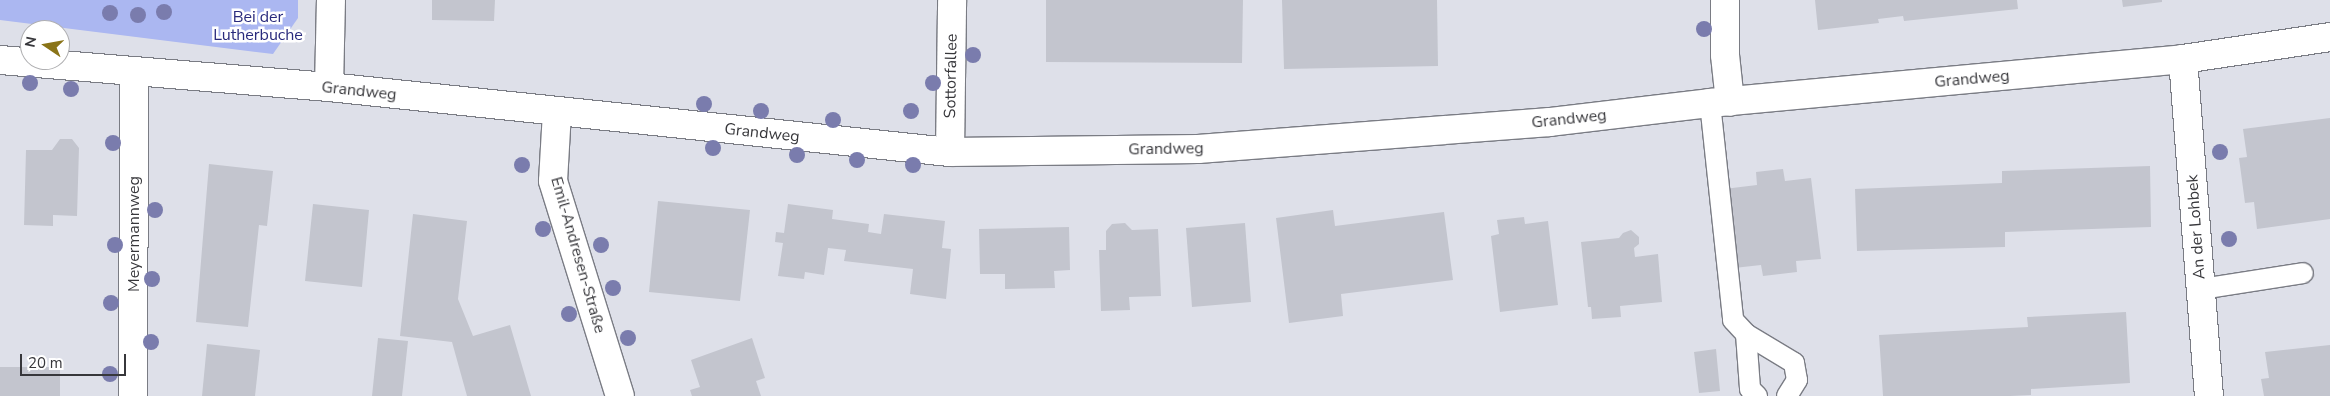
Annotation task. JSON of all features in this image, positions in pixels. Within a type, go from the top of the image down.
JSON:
[{"type":"street","points":[[329,87],[331,0]]},
{"type":"street","name":"Sottorfallee","points":[[950,152],[952,0]]},
{"type":"street","points":[[1720,102],[1725,55],[1725,0]]},
{"type":"street","name":"Grandweg","points":[[0,60],[134,73],[329,87],[950,152],[1198,149],[1460,131],[1720,102],[2183,58],[2330,36]]},
{"type":"street","name":"An der Lohbek","points":[[2183,58],[2209,396]]},
{"type":"street","name":"Meyermannweg","points":[[134,73],[134,396]]},
{"type":"street","name":"Emil-Andresen-Straße","points":[[557,112],[553,181],[620,396]]},
{"type":"lane","points":[[1720,102],[1733,320],[1746,334],[1794,363],[1797,380],[1787,396]]},
{"type":"lane","points":[[2200,289],[2303,273]]},
{"type":"lane","points":[[1746,334],[1750,389],[1757,396]]},
{"type":"green space","name":"Bei der Lutherbuche","points":[[0,0],[298,0],[298,18],[273,54],[70,29],[70,20],[20,20],[20,22],[0,20]]},
{"type":"building","points":[[432,0],[495,0],[494,21],[432,20]]},
{"type":"building","points":[[1046,0],[1243,0],[1242,63],[1046,62]]},
{"type":"building","points":[[1282,0],[1437,0],[1438,66],[1284,69]]},
{"type":"building","points":[[1815,0],[2017,0],[2018,9],[1904,21],[1903,16],[1878,19],[1879,23],[1818,30]]},
{"type":"building","points":[[2122,0],[2162,0],[2162,2],[2123,7]]},
{"type":"building","points":[[2330,118],[2330,219],[2257,229],[2254,202],[2245,203],[2239,158],[2247,157],[2243,129]]},
{"type":"building","points":[[60,139],[72,139],[79,148],[77,216],[53,215],[53,226],[24,225],[26,150],[52,150]]},
{"type":"building","points":[[209,164],[273,171],[267,226],[259,225],[248,327],[196,322]]},
{"type":"building","points":[[2150,166],[2151,227],[2005,232],[2005,247],[1857,251],[1855,189],[2002,183],[2002,171]]},
{"type":"building","points":[[1783,169],[1785,181],[1811,178],[1821,259],[1796,261],[1797,272],[1763,276],[1761,265],[1734,268],[1724,189],[1757,185],[1756,172]]},
{"type":"building","points":[[658,201],[750,210],[740,301],[649,292]]},
{"type":"building","points":[[313,204],[369,210],[362,287],[305,281]]},
{"type":"building","points":[[788,204],[833,210],[832,219],[869,224],[868,232],[881,234],[884,214],[945,221],[942,248],[951,249],[946,299],[910,294],[913,269],[844,261],[846,250],[828,248],[824,275],[805,272],[804,279],[778,276],[783,243],[775,242],[776,232],[784,233]]},
{"type":"building","points":[[1333,210],[1335,226],[1444,212],[1453,280],[1341,294],[1343,316],[1289,323],[1276,218]]},
{"type":"building","points":[[413,214],[467,221],[458,299],[473,336],[510,325],[531,396],[467,396],[452,342],[400,336]]},
{"type":"building","points":[[1524,217],[1525,224],[1548,221],[1558,305],[1500,312],[1491,236],[1499,234],[1497,220]]},
{"type":"building","points":[[1125,223],[1132,230],[1158,229],[1161,296],[1129,297],[1130,310],[1101,311],[1099,250],[1106,250],[1106,231],[1112,224]]},
{"type":"building","points":[[1245,223],[1251,302],[1192,307],[1186,228]]},
{"type":"building","points":[[1069,227],[1070,270],[1054,271],[1055,288],[1005,289],[1005,274],[980,274],[979,229]]},
{"type":"building","points":[[1631,230],[1639,237],[1639,244],[1634,248],[1635,257],[1658,254],[1662,302],[1620,306],[1621,317],[1592,319],[1591,307],[1588,307],[1581,242],[1619,238],[1623,233]]},
{"type":"building","points":[[2126,312],[2130,383],[2031,389],[2031,395],[1883,396],[1879,335],[2028,327],[2027,317]]},
{"type":"building","points":[[378,338],[408,341],[402,396],[372,396]]},
{"type":"building","points":[[752,338],[765,378],[756,381],[761,396],[692,396],[690,390],[700,387],[691,360]]},
{"type":"building","points":[[207,344],[260,350],[255,396],[202,396]]},
{"type":"building","points":[[2330,345],[2330,396],[2264,396],[2261,379],[2269,378],[2265,352]]},
{"type":"building","points":[[1716,349],[1720,391],[1699,393],[1694,352]]},
{"type":"building","points":[[0,367],[60,367],[60,396],[0,396]]}]
